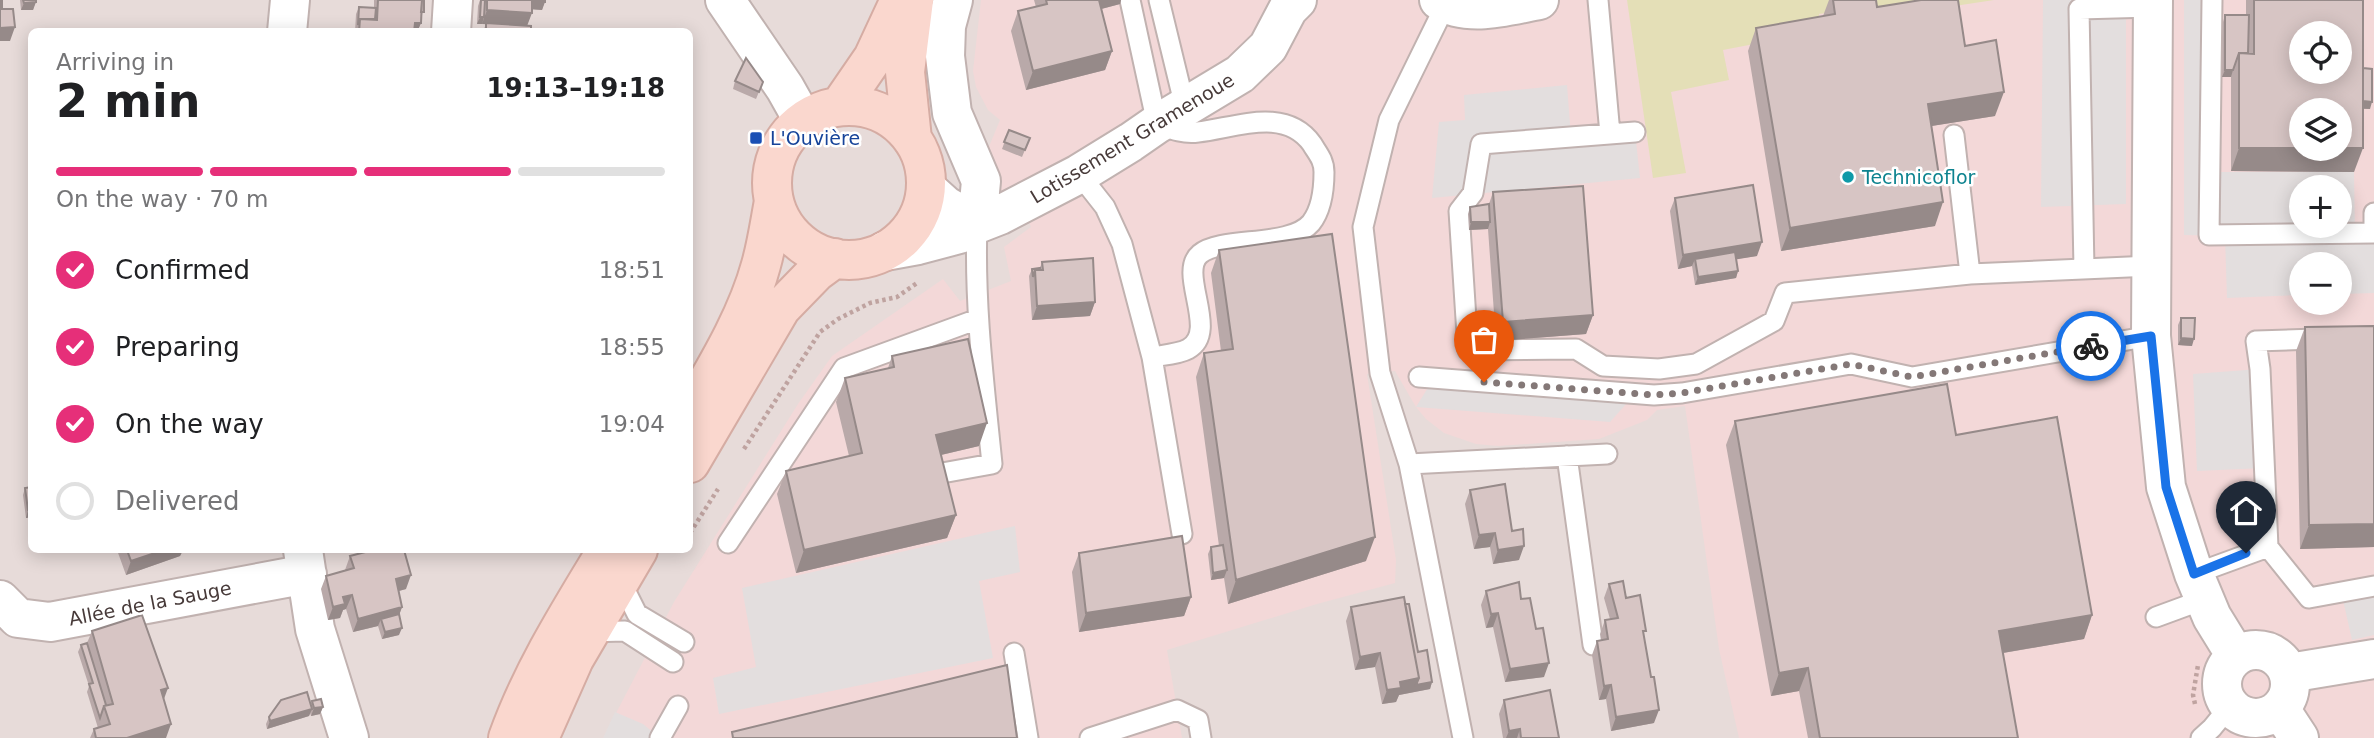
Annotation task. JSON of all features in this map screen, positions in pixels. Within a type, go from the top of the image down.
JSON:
[{"type":"main road","points":[[840,106],[873,58],[900,0]]},
{"type":"main road","points":[[912,139],[905,72],[914,0]]},
{"type":"main road","points":[[840,106],[861,106],[881,112],[898,124],[912,139],[925,171],[926,188],[920,213],[906,235],[885,251],[852,260],[814,251],[796,239],[782,222],[774,201],[772,178],[776,156],[787,136],[803,120],[840,106]]},
{"type":"main road","points":[[696,392],[734,332],[752,291],[761,266],[774,201]]},
{"type":"main road","points":[[693,458],[781,308],[816,272],[835,258]]},
{"type":"main road","points":[[508,738],[521,702],[577,627],[622,560]]},
{"type":"main road","points":[[539,738],[574,659],[577,627]]},
{"type":"street","points":[[451,28],[453,0]]},
{"type":"street","points":[[725,0],[803,120]]},
{"type":"street","points":[[926,188],[946,206],[976,224],[981,181],[953,113],[945,56],[946,26],[953,0]]},
{"type":"street","name":"Lotissement Gramenoue","points":[[885,251],[963,233],[976,224],[1000,215],[1079,174],[1240,74],[1268,47],[1297,0]]},
{"type":"street","points":[[1443,2],[1466,9],[1488,9],[1539,0]]},
{"type":"street","points":[[2153,3],[2151,336],[2166,487],[2199,587],[2212,617],[2236,656]]},
{"type":"street","points":[[304,562],[315,629],[349,738]]},
{"type":"street","name":"Allée de la Sauge","points":[[0,600],[19,618],[50,622],[304,562]]},
{"type":"street","points":[[2289,707],[2283,662],[2273,654],[2260,649],[2248,650],[2236,656],[2226,666],[2222,680],[2223,693],[2230,706],[2241,714],[2254,718],[2268,716],[2289,707],[2374,659]]},
{"type":"lane","points":[[1130,0],[1177,132],[1197,132],[1233,124],[1274,121],[1304,132],[1324,162],[1324,194],[1310,224],[1287,236],[1209,249],[1197,256],[1193,267],[1201,328],[1198,340],[1189,349],[1152,357]]},
{"type":"lane","points":[[1159,0],[1171,115]]},
{"type":"lane","points":[[1598,0],[1610,134]]},
{"type":"lane","points":[[2213,0],[2209,235],[2374,233],[2374,213]]},
{"type":"lane","points":[[1443,2],[1389,120],[1363,227],[1380,373],[1409,464],[1464,738]]},
{"type":"lane","points":[[2084,269],[2079,9],[2153,3]]},
{"type":"lane","points":[[1635,132],[1481,144],[1473,193],[1459,211],[1468,350],[1576,349],[1603,366],[1659,369],[1696,364],[1774,321],[1785,293],[1970,274],[2151,266]]},
{"type":"lane","points":[[1954,135],[1970,274]]},
{"type":"lane","points":[[1079,174],[1105,207],[1122,244],[1152,357],[1182,534]]},
{"type":"lane","points":[[942,473],[992,464],[978,319],[976,224]]},
{"type":"lane","points":[[728,543],[844,368],[978,319]]},
{"type":"lane","points":[[1419,377],[1636,393],[1682,393],[1851,364],[1912,377],[2151,336]]},
{"type":"lane","points":[[2374,337],[2256,341],[2260,369],[2267,547],[2309,598],[2374,586]]},
{"type":"lane","points":[[1636,393],[1659,369]]},
{"type":"lane","points":[[1409,464],[1607,454]]},
{"type":"lane","points":[[1567,456],[1593,645]]},
{"type":"lane","points":[[2157,617],[2246,553],[2267,547]]},
{"type":"lane","points":[[622,560],[637,614],[684,642]]},
{"type":"lane","points":[[577,627],[625,631],[673,662]]},
{"type":"lane","points":[[1014,653],[1028,738]]},
{"type":"lane","points":[[660,738],[678,706]]},
{"type":"lane","points":[[2201,738],[2230,706]]},
{"type":"lane","points":[[1090,738],[1177,710],[1198,720],[1200,738]]},
{"type":"shaded area","points":[[0,0],[2374,0],[2374,738],[0,738]]},
{"type":"shaded area","points":[[981,0],[2374,0],[2374,738],[1739,738],[1719,649],[1685,406],[1657,410],[1647,420],[1599,439],[1498,446],[1476,444],[1444,433],[1426,419],[1395,371],[1367,374],[1396,560],[1395,583],[1167,650],[1182,738],[603,738],[674,602],[798,404],[832,356],[943,279],[960,301],[1011,281],[1004,247],[1031,227],[1018,197],[1004,196],[994,190],[981,166],[1000,120],[988,110],[976,87],[973,71]]},
{"type":"shaded area","points":[[1627,0],[1994,0],[1869,19],[1867,7],[1819,14],[1821,31],[1723,50],[1729,80],[1671,92],[1686,173],[1653,178]]},
{"type":"shaded area","points":[[2043,0],[2112,0],[2126,15],[2126,204],[2041,207]]},
{"type":"shaded area","points":[[2184,0],[2212,0],[2210,172],[2354,172],[2355,233],[2374,233],[2374,293],[2352,294],[2352,252],[2289,252],[2289,295],[2227,298],[2225,236],[2184,235]]},
{"type":"shaded area","points":[[1567,85],[1571,137],[1635,132],[1640,178],[1432,198],[1439,122],[1465,120],[1464,95]]},
{"type":"shaded area","points":[[2260,369],[2263,468],[2197,471],[2193,374]]},
{"type":"shaded area","points":[[1434,378],[1636,393],[1610,422],[1416,407]]},
{"type":"shaded area","points":[[1015,526],[1020,572],[979,581],[993,658],[719,714],[713,678],[756,667],[742,588]]},
{"type":"shaded area","points":[[2374,586],[2374,635],[2352,640],[2341,591]]},
{"type":"shaded area","points":[[615,712],[643,724],[660,738],[603,738]]},
{"type":"building","points":[[0,0],[2,9],[13,9],[15,27],[0,28]]},
{"type":"building","points":[[23,0],[36,0],[36,2],[24,3]]},
{"type":"building","points":[[378,0],[422,0],[421,23],[415,23],[414,28],[359,28],[360,19],[377,20]]},
{"type":"building","points":[[481,0],[485,0],[484,17],[480,17]]},
{"type":"building","points":[[487,0],[532,0],[532,13],[487,10]]},
{"type":"building","points":[[1046,0],[1099,0],[1112,51],[1033,71],[1018,11],[1047,4]]},
{"type":"building","name":"Technicoflor","points":[[1833,0],[1876,0],[1877,7],[1921,0],[1958,0],[1965,46],[1996,40],[2004,92],[1928,104],[1943,202],[1790,228],[1756,28],[1835,14]]},
{"type":"building","points":[[2254,0],[2363,0],[2363,148],[2352,148],[2352,98],[2289,98],[2289,148],[2239,148],[2239,53],[2254,54]]},
{"type":"building","points":[[359,7],[376,8],[375,19],[360,19],[358,25]]},
{"type":"building","points":[[2225,15],[2249,15],[2248,53],[2239,53],[2233,70],[2225,70]]},
{"type":"building","points":[[486,23],[531,26],[531,28],[486,28]]},
{"type":"building","points":[[746,58],[763,82],[759,92],[735,81]]},
{"type":"building","points":[[2363,68],[2372,69],[2372,102],[2363,101]]},
{"type":"building","points":[[1009,130],[1030,138],[1025,150],[1004,142]]},
{"type":"building","points":[[1753,185],[1762,242],[1683,255],[1675,198]]},
{"type":"building","points":[[1583,186],[1593,315],[1503,322],[1493,192]]},
{"type":"building","points":[[1489,204],[1490,222],[1471,222],[1470,207]]},
{"type":"building","points":[[1332,234],[1375,537],[1236,580],[1204,353],[1233,349],[1219,250]]},
{"type":"building","points":[[1735,252],[1738,271],[1698,277],[1695,259]]},
{"type":"building","points":[[1093,258],[1095,302],[1037,306],[1035,270],[1043,270],[1042,262]]},
{"type":"building","points":[[2181,318],[2195,318],[2194,339],[2181,338]]},
{"type":"building","points":[[2374,326],[2374,524],[2309,525],[2305,327]]},
{"type":"building","points":[[968,339],[987,423],[936,435],[956,515],[804,550],[786,471],[862,453],[845,378],[894,367],[892,356]]},
{"type":"building","points":[[1947,384],[1956,435],[2057,417],[2092,615],[1999,631],[2018,738],[1820,738],[1808,668],[1779,673],[1735,421]]},
{"type":"building","points":[[1505,484],[1512,531],[1523,529],[1524,546],[1498,550],[1495,533],[1479,535],[1470,490]]},
{"type":"building","points":[[25,488],[28,488],[28,510]]},
{"type":"building","points":[[1182,536],[1191,597],[1086,613],[1079,553]]},
{"type":"building","points":[[1223,545],[1227,570],[1213,573],[1211,547]]},
{"type":"building","points":[[128,553],[155,553],[131,561]]},
{"type":"building","points":[[362,553],[405,553],[411,575],[396,579],[402,607],[358,619],[352,595],[343,597],[345,604],[333,607],[326,576],[354,568],[350,556]]},
{"type":"building","points":[[1623,581],[1626,598],[1640,595],[1646,631],[1643,631],[1659,710],[1616,717],[1611,685],[1604,686],[1597,641],[1608,639],[1605,620],[1618,618],[1609,584]]},
{"type":"building","points":[[1519,582],[1521,599],[1530,598],[1536,629],[1543,628],[1549,663],[1510,669],[1498,613],[1491,614],[1486,591]]},
{"type":"building","points":[[1404,597],[1419,678],[1400,682],[1401,688],[1387,690],[1380,653],[1360,657],[1351,607]]},
{"type":"building","points":[[1405,604],[1409,604],[1418,652],[1427,650],[1432,682],[1416,685],[1419,678]]},
{"type":"building","points":[[399,614],[402,628],[385,632],[381,619]]},
{"type":"building","points":[[142,615],[168,688],[161,690],[171,724],[127,738],[96,738],[94,729],[110,724],[104,706],[113,704],[92,631]]},
{"type":"building","points":[[87,643],[106,705],[100,718],[81,645]]},
{"type":"building","points":[[1007,665],[1017,738],[733,738],[732,732]]},
{"type":"building","points":[[1550,690],[1559,738],[1521,738],[1520,729],[1509,731],[1504,700]]},
{"type":"building","points":[[307,692],[312,709],[270,721],[269,717],[281,700]]},
{"type":"building","points":[[321,699],[323,707],[314,708],[312,701]]},
{"type":"way so far","points":[[1484,382],[1654,395],[1682,393],[1851,364],[1912,377],[2091,346]]},
{"type":"place","name":"L'Ouvière","points":[[756,138]]},
{"type":"place","name":"Technicoflor","points":[[1848,177]]},
{"type":"route","points":[[2091,346],[2151,336],[2166,487],[2194,574],[2246,553]]}]
